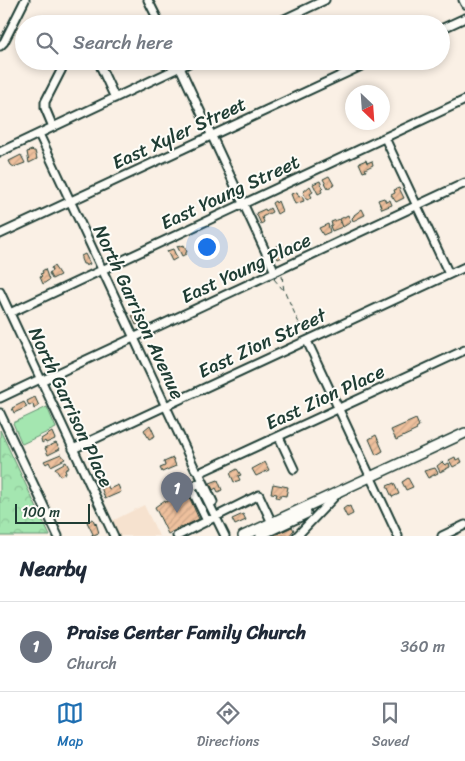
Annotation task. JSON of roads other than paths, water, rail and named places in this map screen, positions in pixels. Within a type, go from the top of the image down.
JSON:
[{"type":"main road","points":[[244,536],[306,510],[340,491],[465,433]]},
{"type":"street","points":[[17,15],[24,0]]},
{"type":"street","points":[[148,0],[156,15]]},
{"type":"street","points":[[293,15],[325,0]]},
{"type":"street","points":[[463,0],[465,4]]},
{"type":"street","points":[[450,25],[465,18]]},
{"type":"street","points":[[0,46],[4,42],[15,19]]},
{"type":"street","points":[[53,127],[45,108],[45,102],[61,70]]},
{"type":"street","points":[[102,70],[115,98]]},
{"type":"street","points":[[0,152],[115,98],[168,70]]},
{"type":"street","points":[[182,70],[275,272]]},
{"type":"street","name":"East Xyler Street","points":[[0,234],[353,70]]},
{"type":"street","name":"East Young Street","points":[[10,313],[465,100]]},
{"type":"street","name":"North Garrison Avenue","points":[[39,134],[165,406],[213,502]]},
{"type":"street","points":[[385,138],[449,274]]},
{"type":"street","name":"East Young Place","points":[[0,398],[465,184]]},
{"type":"street","name":"East Zion Street","points":[[73,449],[465,266]]},
{"type":"street","name":"North Garrison Place","points":[[0,292],[114,536]]},
{"type":"street","points":[[307,340],[398,536]]},
{"type":"street","name":"East Zion Place","points":[[199,473],[465,350]]},
{"type":"street","points":[[0,413],[58,536]]},
{"type":"street","points":[[279,437],[294,469]]},
{"type":"street","points":[[207,521],[191,488],[199,483],[224,536]]},
{"type":"street","points":[[297,536],[340,491]]},
{"type":"street","points":[[178,536],[259,495],[272,523]]},
{"type":"street","points":[[260,536],[306,510]]},
{"type":"street","points":[[442,536],[465,525]]},
{"type":"place","name":"Praise Center Family Church","points":[[177,513]]}]
